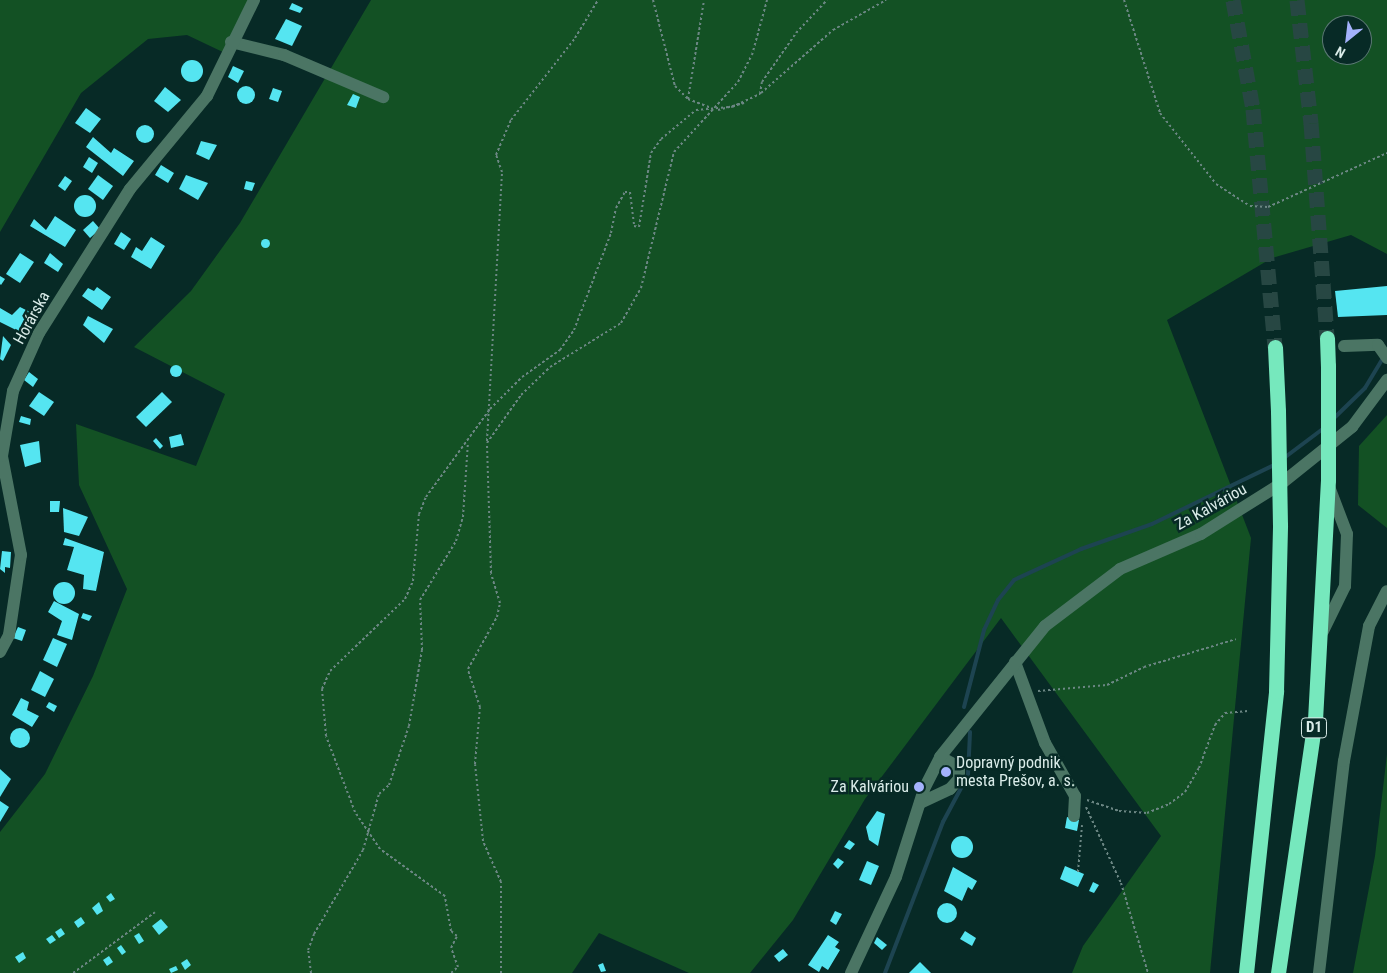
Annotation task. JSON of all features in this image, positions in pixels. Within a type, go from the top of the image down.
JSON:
[{"type":"highway","name":"D1","points":[[1278,973],[1306,805],[1323,631],[1328,482],[1327,338]]},
{"type":"highway","points":[[1246,973],[1275,709],[1280,525],[1275,348]]},
{"type":"street","name":"Horárska","points":[[0,652],[8,635],[21,555],[2,456],[13,391],[60,301],[130,189],[207,96],[231,42],[254,0]]},
{"type":"street","points":[[231,42],[284,55],[383,97]]},
{"type":"street","points":[[1344,346],[1384,353]]},
{"type":"street","name":"Za Kalváriou","points":[[851,973],[896,877],[920,803],[940,757],[1045,626],[1120,569],[1225,520],[1334,444],[1387,380]]},
{"type":"street","points":[[1319,973],[1344,761],[1369,626],[1387,592]]},
{"type":"street","points":[[1015,662],[1045,743],[1075,796],[1074,816]]},
{"type":"street","points":[[920,803],[950,789],[959,779],[959,767],[940,757]]},
{"type":"path","points":[[501,973],[501,882],[483,841],[475,764],[480,707],[468,669],[497,617],[500,602],[490,573],[487,443],[502,172],[496,155],[511,120],[575,38],[598,0]]},
{"type":"path","points":[[653,0],[669,70],[688,99],[712,109]]},
{"type":"path","points":[[688,99],[704,0]]},
{"type":"path","points":[[487,443],[521,395],[550,367],[621,324],[641,288],[674,152],[738,82],[748,62],[767,0]]},
{"type":"path","points":[[760,94],[762,82],[796,33],[827,0]]},
{"type":"path","points":[[451,973],[458,967],[451,948],[457,936],[451,931],[444,896],[380,849],[355,812],[326,736],[322,689],[330,671],[405,598],[413,581],[419,514],[426,496],[490,409],[522,377],[560,350],[574,330],[611,233],[616,208],[626,192],[630,192],[634,226],[639,227],[651,153],[661,139],[687,114],[712,109],[732,109],[760,94],[833,30],[886,0]]},
{"type":"path","points":[[1124,0],[1160,113],[1216,184],[1250,206],[1268,207],[1387,153]]},
{"type":"path","points":[[311,973],[308,950],[314,934],[369,833],[379,794],[389,785],[409,726],[422,650],[420,600],[456,541],[463,517],[468,440]]},
{"type":"path","points":[[1027,692],[1107,685],[1144,667],[1236,639]]},
{"type":"path","points":[[1075,796],[1119,811],[1147,813],[1170,804],[1185,792],[1199,768],[1215,724],[1225,713],[1248,711]]},
{"type":"path","points":[[1075,796],[1090,812],[1121,883],[1148,973]]},
{"type":"path","points":[[1074,816],[1083,818],[1078,872]]},
{"type":"path","points":[[73,973],[154,912]]},
{"type":"green space","points":[[0,0],[255,0],[227,54],[187,35],[148,39],[81,93],[0,232]]},
{"type":"green space","points":[[371,0],[1387,0],[1387,254],[1351,235],[1272,258],[1167,320],[1251,538],[1210,973],[1072,973],[1083,946],[1161,836],[1001,618],[865,799],[793,920],[750,973],[689,973],[599,933],[572,973],[0,973],[0,832],[45,774],[93,676],[127,589],[79,485],[76,424],[196,466],[225,394],[134,347],[191,291],[240,223]]},
{"type":"green space","points":[[1387,415],[1387,528],[1358,505],[1359,446]]},
{"type":"green space","points":[[1387,754],[1387,973],[1353,973],[1375,856]]},
{"type":"building","points":[[292,3],[303,8],[300,13],[289,9]]},
{"type":"building","points":[[286,19],[302,26],[292,46],[275,39]]},
{"type":"building","points":[[192,60],[200,63],[203,71],[200,79],[192,82],[184,79],[181,71],[184,63]]},
{"type":"building","points":[[233,66],[244,71],[238,83],[228,77]]},
{"type":"building","points":[[246,86],[252,89],[255,95],[252,101],[246,104],[240,101],[237,95],[240,89]]},
{"type":"building","points":[[165,87],[181,100],[168,112],[154,101]]},
{"type":"building","points":[[273,88],[282,91],[278,102],[269,99]]},
{"type":"building","points":[[353,94],[360,97],[356,108],[347,105]]},
{"type":"building","points":[[86,108],[101,119],[90,133],[75,123]]},
{"type":"building","points":[[141,125],[149,125],[154,130],[152,141],[141,143],[136,138],[136,130]]},
{"type":"building","points":[[93,137],[111,153],[114,148],[134,161],[123,176],[86,147]]},
{"type":"building","points":[[201,141],[217,145],[209,160],[196,154]]},
{"type":"building","points":[[89,157],[98,163],[92,173],[83,167]]},
{"type":"building","points":[[161,165],[174,173],[168,183],[155,175]]},
{"type":"building","points":[[98,175],[113,186],[103,200],[88,189]]},
{"type":"building","points":[[186,175],[208,183],[198,200],[179,189]]},
{"type":"building","points":[[65,176],[72,181],[65,191],[58,186]]},
{"type":"building","points":[[246,181],[255,183],[252,191],[244,189]]},
{"type":"building","points":[[85,195],[93,198],[96,206],[93,214],[85,217],[77,214],[74,206],[77,198]]},
{"type":"building","points":[[55,216],[76,230],[65,247],[30,226],[34,219],[46,230]]},
{"type":"building","points":[[93,221],[100,229],[90,238],[83,230]]},
{"type":"building","points":[[121,232],[131,239],[124,250],[114,244]]},
{"type":"building","points":[[151,237],[165,246],[151,269],[131,257],[136,247],[142,251]]},
{"type":"building","points":[[265,239],[269,243],[265,247],[261,243]]},
{"type":"building","points":[[20,253],[34,262],[20,283],[6,274]]},
{"type":"building","points":[[50,253],[63,264],[58,272],[44,263]]},
{"type":"building","points":[[0,276],[5,279],[1,285],[0,284]]},
{"type":"building","points":[[1387,286],[1387,315],[1338,317],[1335,291]]},
{"type":"building","points":[[97,287],[111,297],[102,310],[82,296],[88,288],[94,291]]},
{"type":"building","points":[[20,307],[30,312],[20,332],[0,322],[0,308],[12,315]]},
{"type":"building","points":[[88,316],[113,329],[104,343],[83,325]]},
{"type":"building","points":[[3,336],[11,345],[3,361],[0,359]]},
{"type":"building","points":[[174,365],[178,365],[182,371],[178,377],[174,377],[170,373],[170,369]]},
{"type":"building","points":[[29,372],[38,379],[33,387],[24,380]]},
{"type":"building","points":[[39,392],[54,402],[44,416],[29,406]]},
{"type":"building","points":[[162,392],[172,402],[146,427],[136,417]]},
{"type":"building","points":[[21,416],[31,419],[30,425],[19,422]]},
{"type":"building","points":[[181,434],[184,445],[171,448],[169,437]]},
{"type":"building","points":[[156,438],[163,446],[160,449],[153,441]]},
{"type":"building","points":[[39,441],[41,462],[25,467],[20,445]]},
{"type":"building","points":[[50,501],[60,501],[59,512],[50,512]]},
{"type":"building","points":[[63,508],[88,517],[79,536],[64,532]]},
{"type":"building","points":[[65,538],[104,552],[96,591],[83,589],[84,575],[67,570],[74,547],[63,545]]},
{"type":"building","points":[[2,551],[11,552],[10,568],[5,567],[5,573],[0,569]]},
{"type":"building","points":[[60,582],[68,582],[75,589],[75,597],[68,604],[60,604],[53,597],[53,589]]},
{"type":"building","points":[[54,601],[79,614],[72,640],[57,635],[62,621],[48,612]]},
{"type":"building","points":[[83,613],[92,616],[89,621],[81,618]]},
{"type":"building","points":[[18,627],[26,630],[22,641],[13,638]]},
{"type":"building","points":[[53,638],[67,644],[57,667],[43,660]]},
{"type":"building","points":[[40,671],[54,679],[45,697],[31,690]]},
{"type":"building","points":[[21,698],[29,702],[27,710],[39,716],[32,727],[12,715]]},
{"type":"building","points":[[49,702],[57,706],[54,712],[46,707]]},
{"type":"building","points":[[16,728],[24,728],[30,734],[30,742],[24,748],[16,748],[10,742],[10,734]]},
{"type":"building","name":"Dopravný podnik mesta Prešov, a. s.","points":[[944,766],[951,771],[947,778],[940,774]]},
{"type":"building","points":[[0,769],[11,779],[0,797]]},
{"type":"building","points":[[0,801],[9,807],[0,822]]},
{"type":"building","points":[[877,811],[885,814],[878,846],[869,840],[866,827]]},
{"type":"building","points":[[1067,817],[1079,820],[1077,831],[1065,828]]},
{"type":"building","points":[[962,836],[970,839],[973,847],[970,855],[962,858],[954,855],[951,847],[954,839]]},
{"type":"building","points":[[849,840],[855,844],[850,850],[844,847]]},
{"type":"building","points":[[838,858],[844,862],[838,869],[833,864]]},
{"type":"building","points":[[867,861],[879,866],[871,885],[859,880]]},
{"type":"building","points":[[1065,866],[1084,874],[1078,887],[1060,879]]},
{"type":"building","points":[[953,867],[977,881],[972,890],[968,887],[962,901],[944,891]]},
{"type":"building","points":[[1093,882],[1099,885],[1094,893],[1089,891]]},
{"type":"building","points":[[111,893],[115,899],[110,902],[106,897]]},
{"type":"building","points":[[99,902],[103,911],[97,915],[92,908]]},
{"type":"building","points":[[947,903],[954,906],[957,913],[954,920],[947,923],[940,920],[937,913],[940,906]]},
{"type":"building","points":[[835,911],[842,914],[836,925],[830,921]]},
{"type":"building","points":[[81,917],[85,923],[78,928],[74,922]]},
{"type":"building","points":[[161,919],[168,927],[159,935],[152,926]]},
{"type":"building","points":[[61,928],[65,934],[59,938],[55,932]]},
{"type":"building","points":[[965,931],[976,938],[972,946],[960,939]]},
{"type":"building","points":[[139,933],[144,941],[139,944],[134,936]]},
{"type":"building","points":[[52,935],[56,940],[50,944],[46,939]]},
{"type":"building","points":[[828,935],[839,942],[835,947],[840,950],[828,970],[822,966],[819,972],[808,965]]},
{"type":"building","points":[[877,937],[887,945],[882,950],[874,943]]},
{"type":"building","points":[[121,945],[126,952],[122,955],[117,948]]},
{"type":"building","points":[[783,949],[788,955],[779,962],[774,956]]},
{"type":"building","points":[[23,952],[26,958],[19,963],[15,957]]},
{"type":"building","points":[[109,956],[113,962],[107,966],[103,960]]},
{"type":"building","points":[[187,959],[191,965],[185,970],[181,963]]},
{"type":"building","points":[[920,962],[931,973],[909,973]]},
{"type":"building","points":[[603,963],[606,971],[601,972],[598,965]]},
{"type":"building","points":[[176,966],[178,970],[171,973],[169,969]]},
{"type":"waterway","points":[[1332,420],[1365,388],[1383,358]]},
{"type":"waterway","points":[[1284,458],[1324,428]]},
{"type":"waterway","points":[[964,707],[984,630],[998,600],[1014,580],[1081,549],[1152,524],[1274,465]]},
{"type":"waterway","points":[[885,973],[943,822],[968,775],[970,732]]},
{"type":"tunnel","points":[[1233,0],[1253,109],[1275,347]]},
{"type":"tunnel","points":[[1297,0],[1311,123],[1327,338]]},
{"type":"place","name":"Dopravný podnik mesta Prešov, a. s.","points":[[946,772]]},
{"type":"place","name":"Za Kalváriou","points":[[919,787]]}]
